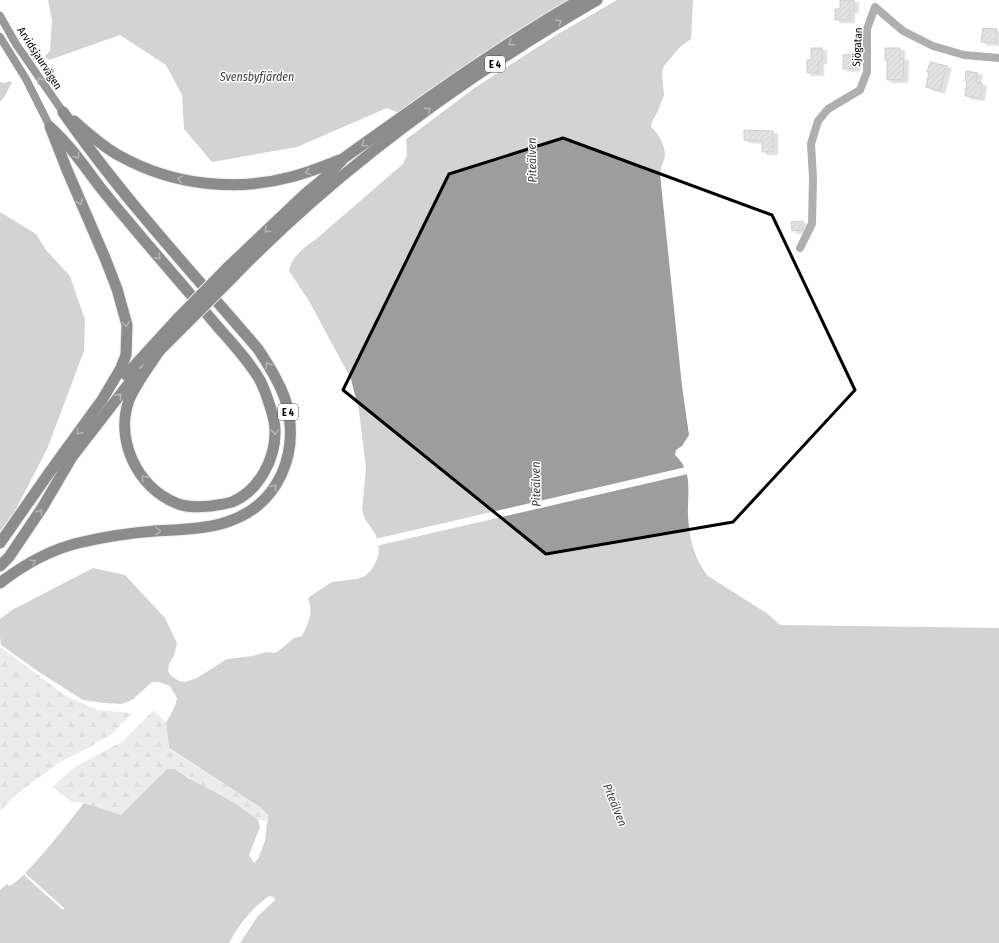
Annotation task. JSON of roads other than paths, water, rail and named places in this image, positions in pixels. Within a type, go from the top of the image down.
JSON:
[{"type":"highway","name":"E 4","points":[[102,400],[183,320],[299,200],[329,174],[344,158],[465,72],[552,16],[580,0]]},
{"type":"highway","name":"E 4","points":[[231,271],[256,254],[318,197],[396,133],[534,38],[597,0]]},
{"type":"highway","name":"E 4","points":[[62,112],[101,144],[120,156],[154,172],[170,177],[210,184],[238,186],[274,181],[317,169],[344,158]]},
{"type":"highway","name":"E 4","points":[[0,583],[38,559],[76,544],[95,539],[139,532],[188,529],[226,523],[237,518],[248,512],[272,491],[284,470],[291,441],[291,430],[286,401],[270,367],[258,349],[131,203],[82,141],[62,112]]},
{"type":"highway","name":"E 4","points":[[50,127],[66,142],[114,205],[240,352],[261,382],[276,427],[274,446],[261,479],[241,497],[232,502],[220,505],[198,508],[177,504],[163,496],[149,485],[138,472],[130,456],[126,442],[125,429],[129,400],[136,386],[183,320]]},
{"type":"highway","name":"E 4","points":[[0,544],[48,473],[102,400],[121,368],[126,355],[127,325],[117,289],[50,127]]},
{"type":"highway","name":"E 4","points":[[0,566],[9,557],[42,508],[72,457],[137,373],[159,352]]},
{"type":"main road","name":"Arvidsjaurvägen","points":[[0,16],[16,44],[62,112]]},
{"type":"main road","name":"Arvidsjaurvägen","points":[[0,37],[26,79],[50,127]]},
{"type":"street","name":"Sjögatan","points":[[800,248],[812,224],[813,178],[811,144],[816,126],[818,121],[828,109],[860,90],[867,72],[867,28],[874,4],[903,31],[933,46],[964,55],[999,58]]},
{"type":"water","points":[[48,0],[693,0],[691,39],[679,48],[664,66],[662,72],[664,95],[651,127],[661,140],[665,151],[660,174],[682,386],[689,435],[682,446],[676,450],[675,455],[685,468],[687,476],[688,516],[693,548],[699,562],[708,576],[768,614],[780,625],[999,628],[999,943],[240,943],[258,916],[275,900],[274,897],[269,896],[246,917],[229,943],[0,943],[0,890],[7,884],[9,886],[16,882],[36,862],[84,803],[121,815],[167,769],[175,769],[188,778],[233,802],[258,820],[260,827],[249,855],[254,863],[258,859],[265,841],[268,815],[260,807],[169,748],[166,723],[175,706],[177,698],[170,686],[159,682],[152,682],[132,700],[122,704],[83,700],[39,672],[1,645],[0,619],[12,610],[93,568],[125,575],[165,618],[177,643],[168,671],[171,676],[179,681],[185,682],[197,678],[227,659],[252,656],[266,652],[275,653],[294,638],[302,636],[310,613],[309,597],[332,582],[357,579],[365,576],[373,568],[378,557],[379,550],[376,535],[365,519],[362,510],[366,468],[359,411],[351,379],[309,301],[289,271],[292,262],[302,249],[315,240],[403,164],[407,155],[406,138],[401,117],[397,112],[387,108],[297,147],[212,162],[184,129],[182,95],[166,65],[120,35],[49,60],[46,58],[45,56],[50,51],[52,20]]},
{"type":"water","points":[[10,81],[12,82],[5,96],[0,102],[0,82],[5,83]]},
{"type":"water","points":[[0,212],[36,234],[46,250],[70,276],[85,320],[84,351],[47,449],[14,513],[0,531]]},
{"type":"water label","name":"Svensbyfjärden","points":[[257,77]]},
{"type":"water label","name":"Piteälven","points":[[532,160]]},
{"type":"water label","name":"Piteälven","points":[[536,484]]},
{"type":"water label","name":"Piteälven","points":[[615,805]]}]
